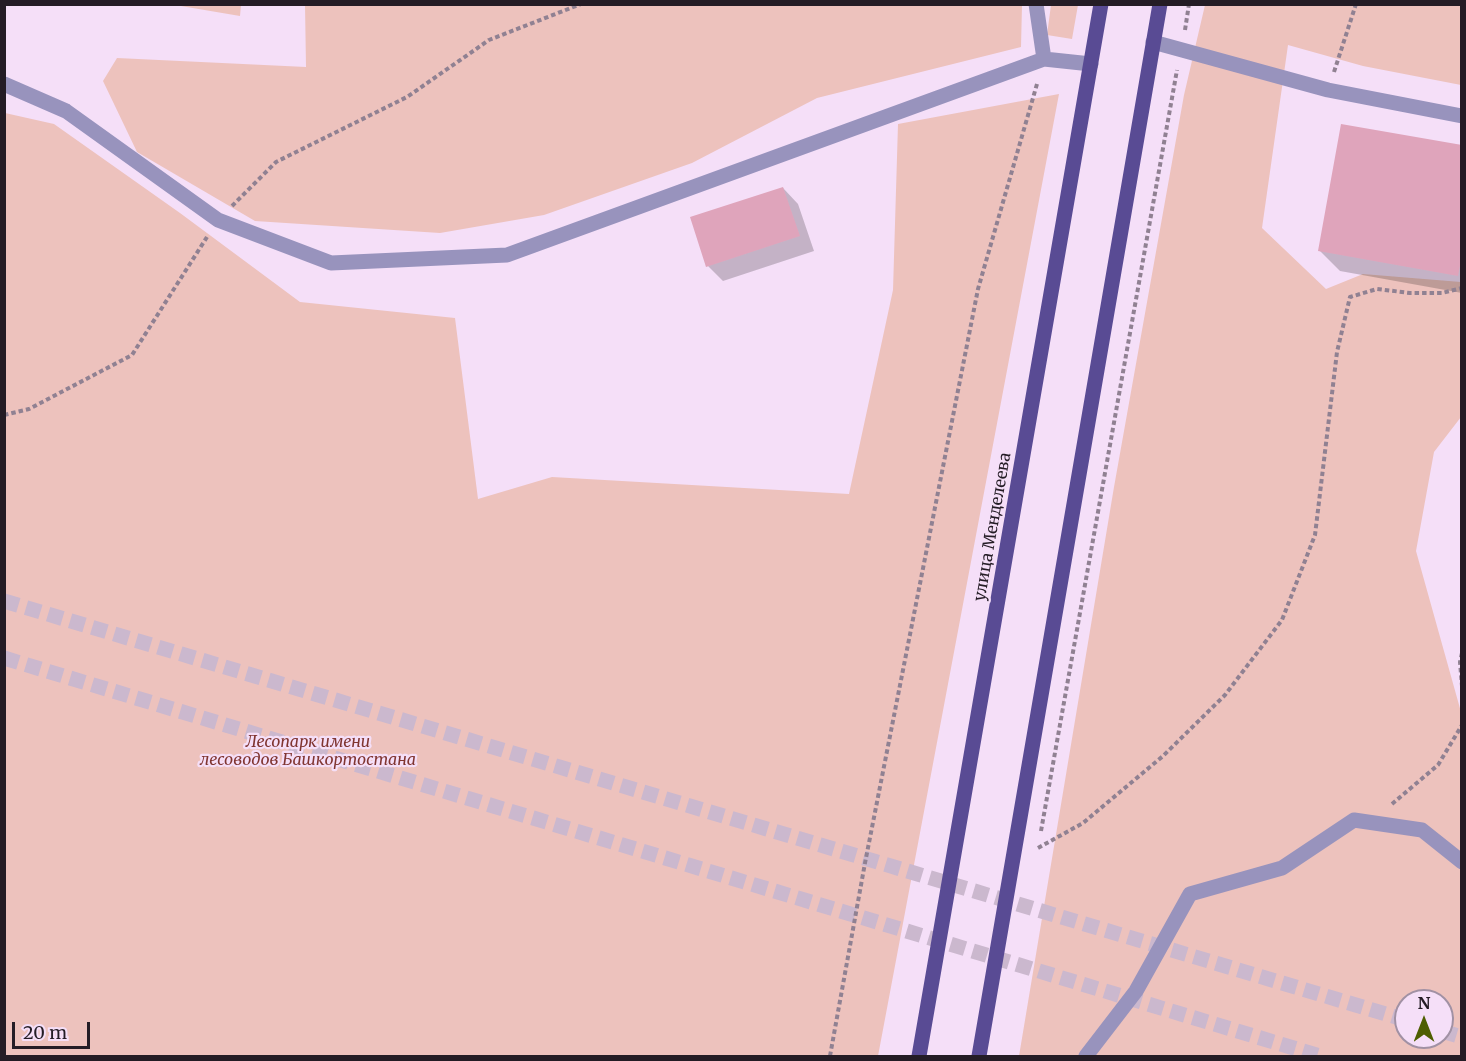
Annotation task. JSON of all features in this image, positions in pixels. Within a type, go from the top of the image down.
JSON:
[{"type":"main road","name":"улица Менделеева","points":[[919,1056],[1101,4]]},
{"type":"main road","points":[[979,1056],[1160,4]]},
{"type":"street","points":[[1036,4],[1044,59]]},
{"type":"street","points":[[1154,42],[1328,90],[1461,116]]},
{"type":"street","points":[[4,84],[66,111],[218,220],[331,263],[507,255],[1044,59],[1091,64]]},
{"type":"street","points":[[1086,1056],[1136,991],[1190,894],[1282,868],[1354,820],[1422,830],[1461,862]]},
{"type":"path","points":[[4,415],[29,409],[132,355],[218,220],[276,162],[407,97],[489,40],[582,4]]},
{"type":"path","points":[[1189,4],[1038,848],[1083,824],[1162,756],[1225,695],[1281,620],[1315,535],[1337,352],[1350,297],[1377,289],[1410,293],[1442,293],[1461,288]]},
{"type":"path","points":[[1328,90],[1356,4]]},
{"type":"path","points":[[830,1056],[867,852],[978,289],[1044,59]]},
{"type":"path","points":[[1461,653],[1461,686]]},
{"type":"path","points":[[1371,822],[1438,765],[1461,725]]},
{"type":"green space","points":[[241,4],[240,16],[175,5]]},
{"type":"green space","points":[[305,5],[1022,5],[1021,47],[817,98],[692,163],[544,215],[440,233],[255,221],[137,152],[103,81],[117,58],[306,67]]},
{"type":"green space","points":[[1051,5],[1078,5],[1072,39],[1047,35]]},
{"type":"green space","points":[[1205,5],[1461,5],[1461,85],[1363,66],[1288,45],[1262,228],[1326,289],[1363,274],[1461,282],[1461,417],[1434,452],[1416,551],[1461,712],[1461,1056],[1019,1056],[1114,487],[1184,95]]},
{"type":"green space","name":"Лесопарк имени лесоводов Башкортостана","points":[[1059,94],[878,1056],[5,1056],[5,113],[54,124],[300,302],[455,318],[478,499],[552,477],[849,494],[893,290],[898,124]]},
{"type":"building","points":[[1341,124],[1462,145],[1462,256],[1458,276],[1318,251]]},
{"type":"building","points":[[783,187],[800,236],[706,267],[690,217]]},
{"type":"tunnel","points":[[4,601],[1394,1016]]},
{"type":"tunnel","points":[[4,658],[1320,1056]]},
{"type":"tunnel","points":[[1454,1035],[1462,1037]]}]
